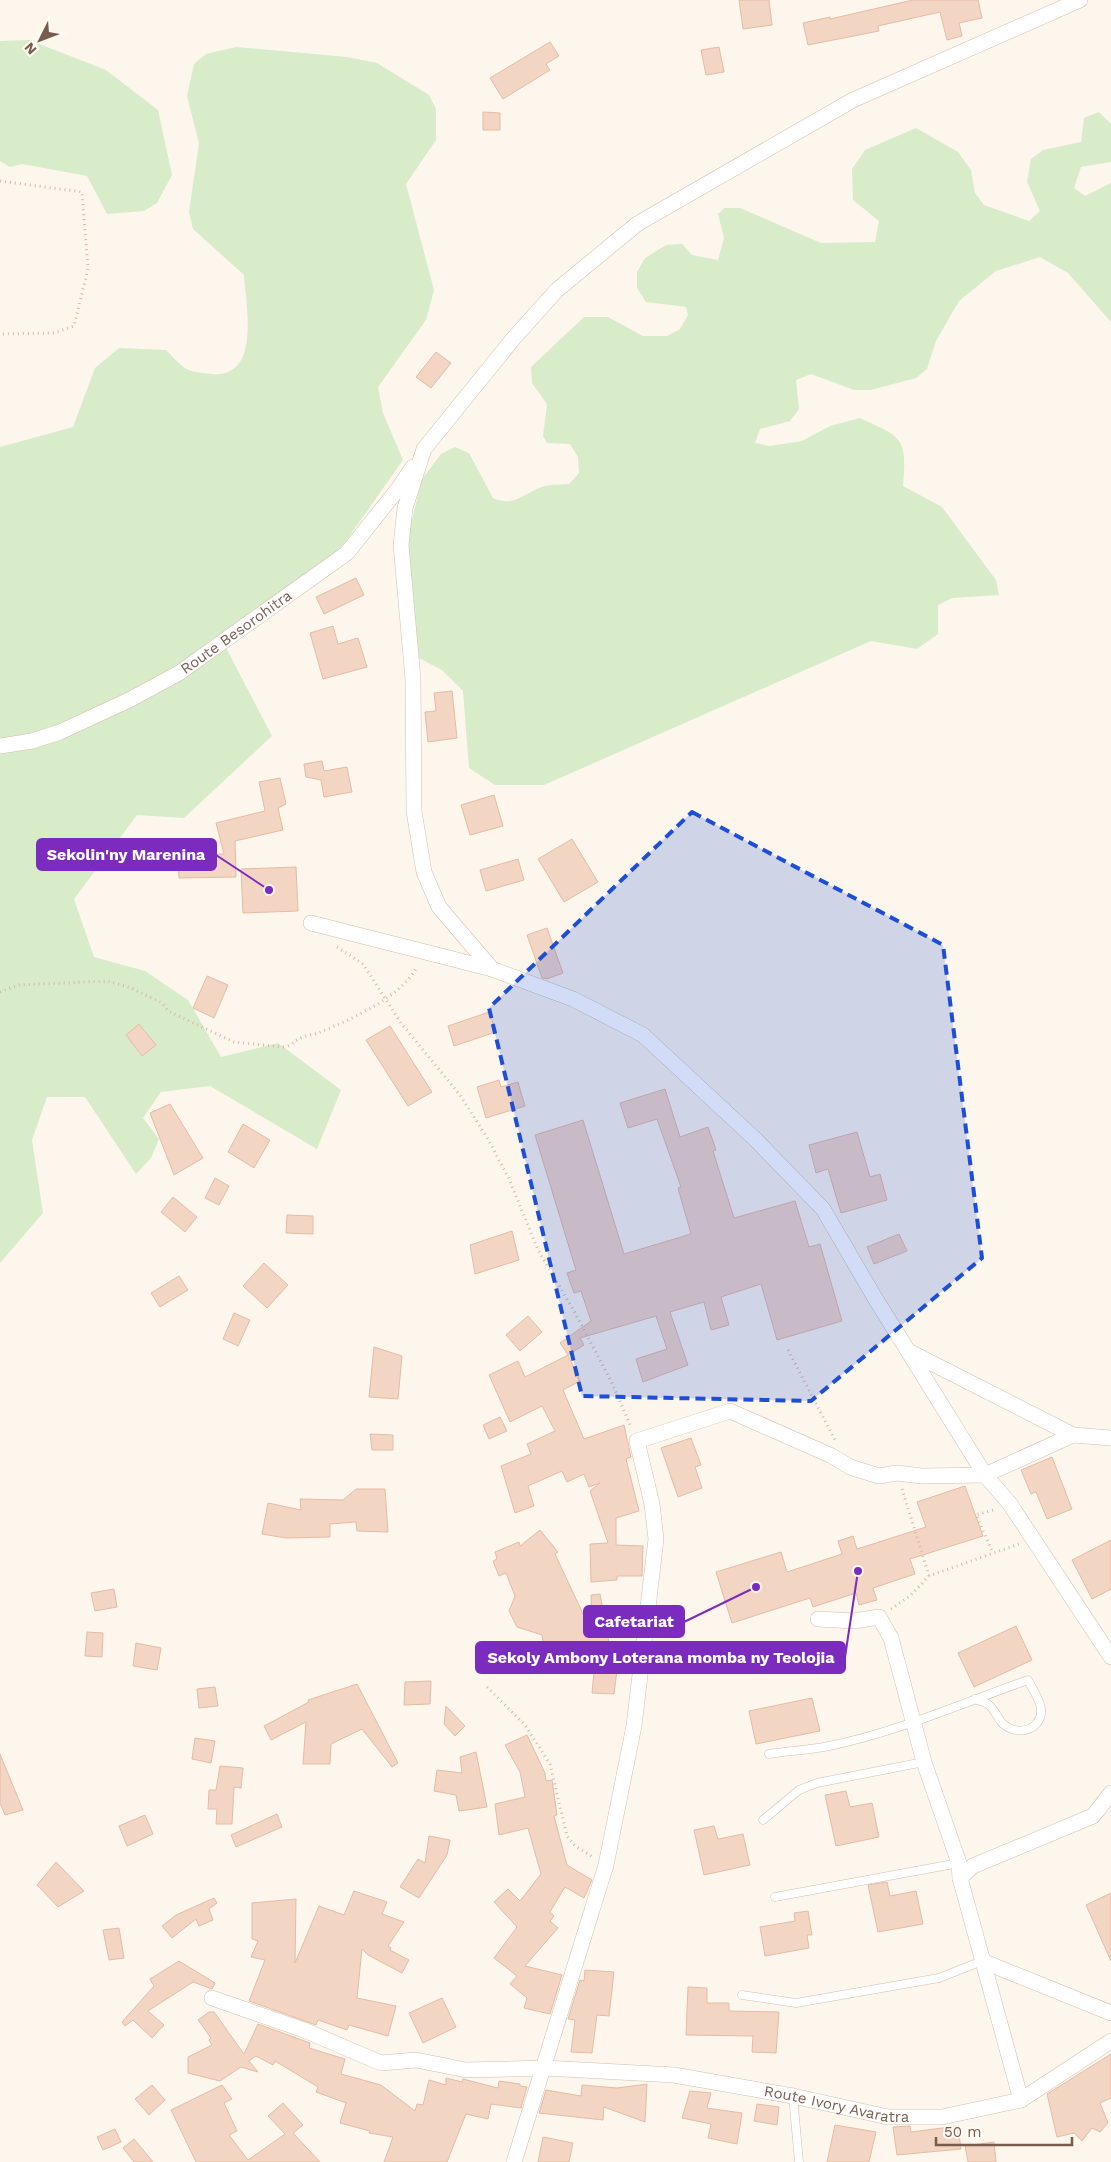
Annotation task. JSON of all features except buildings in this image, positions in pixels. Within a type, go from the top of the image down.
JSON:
[{"type":"street","points":[[492,969],[439,907],[424,872],[414,811],[413,679],[401,546],[405,508],[424,449],[513,339],[557,290],[637,224],[853,100],[1080,0]]},
{"type":"street","name":"Route Besorohitra","points":[[0,746],[32,741],[60,732],[129,700],[179,673],[347,553],[398,490],[424,449]]},
{"type":"street","points":[[311,923],[492,969],[573,1000],[643,1035],[755,1139],[823,1209],[875,1298],[985,1475],[1010,1504],[1031,1540],[1107,1640],[1111,1657]]},
{"type":"street","points":[[910,1352],[1073,1435],[1111,1438]]},
{"type":"street","points":[[514,2162],[606,1865],[634,1726],[656,1539],[652,1504],[637,1440],[730,1411],[832,1456],[850,1467],[879,1476],[897,1473],[922,1476],[985,1475],[1073,1435]]},
{"type":"street","points":[[818,1619],[854,1621],[879,1616],[891,1638],[924,1762],[959,1863],[960,1878],[1021,2100]]},
{"type":"street","points":[[960,1878],[973,1866],[1093,1816],[1111,1793]]},
{"type":"street","points":[[982,1962],[1111,2013]]},
{"type":"street","name":"Route Ivory Avaratra","points":[[212,1998],[304,2030],[381,2063],[416,2060],[466,2070],[544,2068],[674,2075],[793,2096],[888,2117],[942,2117],[1021,2100],[1111,2041]]},
{"type":"lane","points":[[769,1754],[830,1746],[914,1722],[975,1699],[1028,1680],[1042,1707],[1041,1719],[1034,1727],[1023,1731],[1012,1729],[1003,1724],[990,1706],[975,1699]]},
{"type":"lane","points":[[763,1820],[799,1790],[817,1783],[924,1762]]},
{"type":"lane","points":[[776,1896],[959,1863]]},
{"type":"lane","points":[[742,1995],[796,2003],[940,1978],[982,1962]]},
{"type":"lane","points":[[793,2096],[799,2162]]},
{"type":"path","points":[[0,181],[82,192],[88,269],[74,326],[54,333],[0,334]]},
{"type":"path","points":[[329,942],[363,964],[387,998],[401,1023],[460,1095],[488,1139],[510,1179],[538,1250],[574,1311],[612,1383],[637,1440]]},
{"type":"path","points":[[0,992],[18,985],[108,981],[131,988],[162,1003],[168,1010],[234,1042],[282,1047],[290,1046],[302,1037],[315,1034],[335,1025],[387,998],[412,976],[424,953]]},
{"type":"path","points":[[788,1350],[836,1442]]},
{"type":"path","points":[[897,1473],[929,1576]]},
{"type":"path","points":[[993,1553],[976,1515],[1010,1504]]},
{"type":"path","points":[[879,1616],[910,1596],[929,1576],[1031,1540]]},
{"type":"path","points":[[487,1687],[525,1725],[550,1764],[567,1836],[575,1846],[606,1865]]},
{"type":"highlighted area","points":[[692,812],[943,945],[982,1258],[811,1401],[582,1396],[489,1008]]},
{"type":"green space","points":[[29,40],[106,70],[158,110],[172,175],[157,203],[144,211],[107,214],[87,176],[22,164],[10,167],[0,161],[0,41]]},
{"type":"green space","points":[[236,47],[347,57],[377,63],[429,95],[436,109],[436,140],[406,184],[434,290],[426,320],[378,387],[383,413],[403,460],[344,544],[298,587],[223,642],[272,736],[184,818],[137,815],[74,899],[94,957],[145,971],[188,1000],[221,1057],[278,1043],[341,1090],[317,1149],[210,1086],[161,1092],[143,1118],[159,1139],[151,1158],[136,1174],[85,1097],[47,1097],[32,1140],[43,1213],[0,1263],[0,447],[73,427],[95,368],[119,348],[166,350],[186,368],[203,373],[228,372],[238,365],[244,353],[247,338],[248,321],[244,275],[193,229],[189,212],[199,143],[187,96],[194,64],[206,54]]},
{"type":"green space","points":[[1099,112],[1111,124],[1111,162],[1081,167],[1074,188],[1085,196],[1111,183],[1111,322],[1068,273],[1040,257],[996,271],[959,301],[936,341],[927,369],[916,378],[871,390],[854,390],[811,374],[796,380],[799,409],[790,421],[760,429],[755,443],[770,446],[802,441],[830,426],[860,418],[894,435],[899,441],[904,458],[903,486],[942,507],[996,580],[999,595],[952,598],[938,605],[938,634],[917,649],[871,641],[544,785],[495,785],[469,768],[463,691],[442,670],[407,652],[405,548],[422,479],[441,454],[455,447],[469,453],[493,498],[501,501],[520,498],[545,486],[569,484],[579,473],[578,457],[570,444],[547,443],[543,436],[547,404],[532,383],[531,367],[584,317],[608,317],[643,336],[667,336],[680,329],[688,315],[686,307],[646,302],[637,288],[637,272],[645,258],[666,245],[682,244],[692,255],[718,260],[724,238],[718,214],[724,208],[740,208],[821,243],[875,242],[879,221],[853,200],[852,169],[865,150],[916,128],[958,152],[971,170],[975,193],[984,205],[1029,221],[1040,211],[1027,182],[1031,159],[1043,150],[1081,142],[1084,118]]},
{"type":"place","name":"Sekolin'ny Marenina","points":[[269,890]]},
{"type":"place","name":"Sekoly Ambony Loterana momba ny Teolojia","points":[[858,1571]]},
{"type":"place","name":"Cafetariat","points":[[756,1587]]}]
